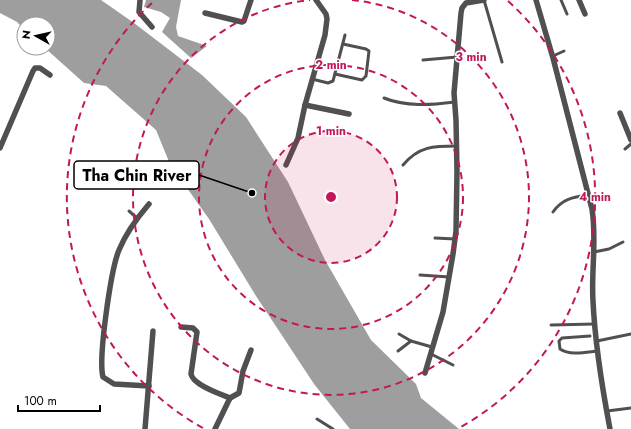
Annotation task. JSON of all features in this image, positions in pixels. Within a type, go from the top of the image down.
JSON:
[{"type":"street","points":[[140,0],[139,12],[152,28]]},
{"type":"street","points":[[205,13],[242,22],[244,21],[251,0]]},
{"type":"street","points":[[286,165],[295,147],[325,34],[326,14],[316,0]]},
{"type":"street","points":[[425,373],[443,312],[455,239],[457,146],[455,102],[457,57],[462,8],[469,2],[484,0]]},
{"type":"street","points":[[536,0],[588,195],[594,226],[592,281],[595,324],[606,411],[610,429]]},
{"type":"street","points":[[579,0],[585,14]]},
{"type":"street","points":[[0,148],[35,68],[40,68],[50,75]]},
{"type":"street","points":[[305,105],[349,114]]},
{"type":"street","points":[[620,113],[631,140]]},
{"type":"street","points":[[292,130],[300,130]]},
{"type":"street","points":[[148,386],[114,384],[106,380],[102,374],[104,336],[116,258],[124,240],[137,218],[149,204]]},
{"type":"street","points":[[181,327],[193,328],[197,332],[191,374],[192,378],[198,384],[230,398]]},
{"type":"street","points":[[145,429],[153,331]]},
{"type":"street","points":[[215,429],[230,398],[239,392],[243,371],[251,350]]},
{"type":"lane","points":[[484,0],[502,62]]},
{"type":"lane","points":[[561,0],[567,14]]},
{"type":"lane","points":[[462,1],[462,8]]},
{"type":"lane","points":[[312,79],[331,83],[333,81],[345,35]]},
{"type":"lane","points":[[335,74],[362,80],[366,76],[369,51],[343,44]]},
{"type":"lane","points":[[552,56],[564,51]]},
{"type":"lane","points":[[423,60],[457,57]]},
{"type":"lane","points":[[384,98],[402,104],[455,102]]},
{"type":"lane","points":[[625,149],[631,144]]},
{"type":"lane","points":[[403,165],[410,158],[427,148],[433,146],[457,146]]},
{"type":"lane","points":[[553,212],[567,199],[588,195]]},
{"type":"lane","points":[[129,211],[137,218]]},
{"type":"lane","points":[[435,238],[455,239]]},
{"type":"lane","points":[[594,252],[609,249],[623,242]]},
{"type":"lane","points":[[420,275],[449,277]]},
{"type":"lane","points":[[551,325],[595,324]]},
{"type":"lane","points":[[399,334],[411,341],[433,348]]},
{"type":"lane","points":[[597,341],[631,334]]},
{"type":"lane","points":[[590,336],[562,338],[559,341],[560,349],[569,353],[598,351]]},
{"type":"lane","points":[[398,351],[411,341]]},
{"type":"lane","points":[[431,354],[454,365]]},
{"type":"lane","points":[[606,411],[631,408]]},
{"type":"lane","points":[[317,419],[334,429]]},
{"type":"shaded area","points":[[0,0],[101,0],[134,23],[202,75],[246,117],[288,182],[325,260],[371,340],[416,384],[421,398],[459,429],[350,429],[314,384],[256,296],[209,219],[170,164],[156,130],[106,86],[84,83],[54,56],[56,56],[56,16],[16,16],[16,21],[0,13]]},
{"type":"shaded area","points":[[146,0],[181,0],[176,27],[178,36],[207,46],[191,58],[162,32],[170,18],[161,12],[144,7]]},
{"type":"place","name":"Tha Chin River","points":[[252,193]]}]
